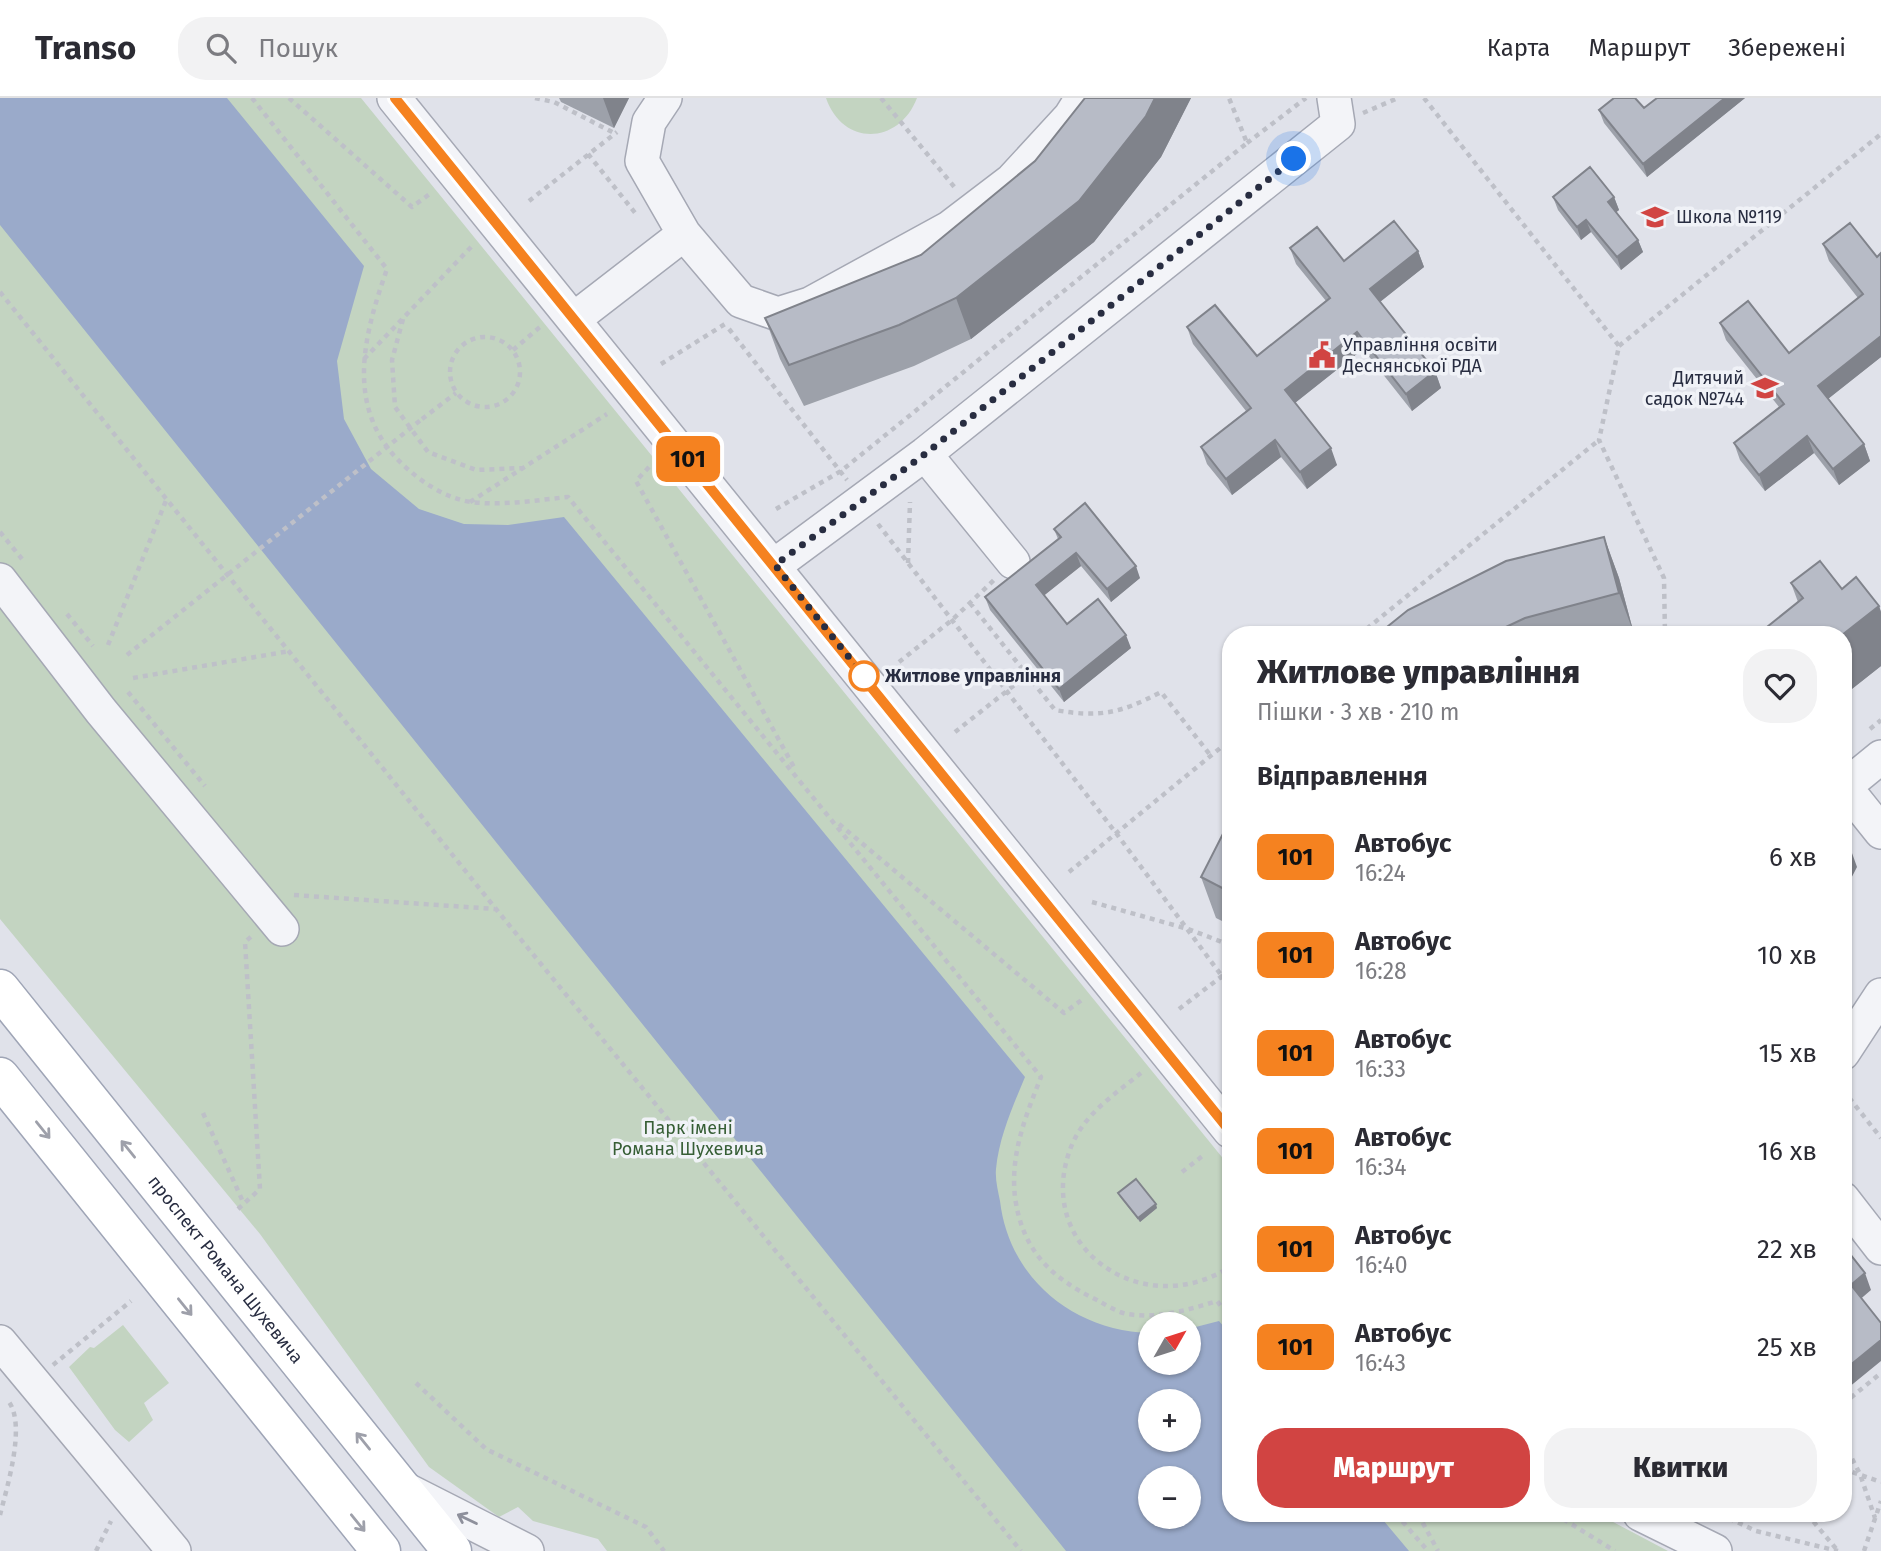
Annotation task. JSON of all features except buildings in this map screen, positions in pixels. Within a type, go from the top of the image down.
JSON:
[{"type":"main road","name":"проспект Романа Шухевича","points":[[0,989],[452,1551]]},
{"type":"main road","points":[[0,1077],[381,1551]]},
{"type":"street","points":[[394,98],[775,565],[1222,1121]]},
{"type":"street","points":[[665,98],[649,121],[642,161],[684,234],[741,301],[778,314],[810,304],[949,228],[1013,180],[1070,117],[1082,98]]},
{"type":"street","points":[[775,565],[860,502],[928,458],[1338,124],[1334,98]]},
{"type":"street","points":[[575,319],[684,234]]},
{"type":"street","points":[[928,458],[1013,562]]},
{"type":"street","points":[[0,580],[124,739],[283,914]]},
{"type":"street","points":[[1852,781],[1881,757]]},
{"type":"street","points":[[1852,798],[1881,832]]},
{"type":"street","points":[[1852,1039],[1881,995]]},
{"type":"street","points":[[1852,1211],[1881,1248]]},
{"type":"street","points":[[0,1342],[166,1548]]},
{"type":"street","points":[[400,1486],[527,1551]]},
{"type":"street","points":[[1656,1522],[1715,1551]]},
{"type":"path","points":[[252,98],[387,269],[370,319],[364,359],[365,396],[379,437],[399,462],[428,486],[470,502],[568,497],[801,779],[1041,1077],[1020,1131],[1015,1196],[1026,1237],[1041,1262],[1067,1286],[1126,1314],[1173,1314],[1217,1301],[1222,1308]]},
{"type":"path","points":[[289,98],[412,207],[430,193]]},
{"type":"path","points":[[535,98],[554,102],[616,134]]},
{"type":"path","points":[[881,98],[973,210]]},
{"type":"path","points":[[1229,98],[1247,143]]},
{"type":"path","points":[[776,509],[841,471],[1306,98]]},
{"type":"path","points":[[1424,98],[1619,346]]},
{"type":"path","points":[[530,201],[616,134],[622,122]]},
{"type":"path","points":[[1665,626],[1664,578],[1599,440],[1619,346],[1881,134]]},
{"type":"path","points":[[364,359],[472,246]]},
{"type":"path","points":[[0,292],[496,909],[1021,1551]]},
{"type":"path","points":[[403,319],[392,360],[394,407],[428,452],[476,470],[523,468]]},
{"type":"path","points":[[513,350],[540,327]]},
{"type":"path","points":[[492,337],[513,350],[521,370],[520,382],[507,400],[486,408],[474,406],[456,393],[450,370],[459,348],[469,340],[492,337]]},
{"type":"path","points":[[127,655],[456,393]]},
{"type":"path","points":[[470,502],[607,414]]},
{"type":"path","points":[[1370,626],[1599,440]]},
{"type":"path","points":[[908,563],[911,499],[928,458]]},
{"type":"path","points":[[649,467],[636,481],[801,779]]},
{"type":"path","points":[[842,473],[860,502],[1116,833],[1222,976],[1179,1009]]},
{"type":"path","points":[[108,645],[167,498]]},
{"type":"path","points":[[899,662],[952,620],[1013,562]]},
{"type":"path","points":[[970,603],[1055,710],[1084,715],[1128,709],[1161,692],[1211,756]]},
{"type":"path","points":[[133,678],[290,651]]},
{"type":"path","points":[[955,732],[1027,675]]},
{"type":"path","points":[[128,691],[207,789]]},
{"type":"path","points":[[1069,872],[1222,747]]},
{"type":"path","points":[[830,817],[1064,1013],[1083,999]]},
{"type":"path","points":[[283,914],[286,886]]},
{"type":"path","points":[[1093,902],[1188,929],[1222,942]]},
{"type":"path","points":[[238,1209],[260,1189],[245,942],[283,914],[496,909]]},
{"type":"path","points":[[1141,1073],[1099,1107],[1084,1124],[1071,1146],[1065,1170],[1064,1192],[1075,1233],[1101,1264],[1137,1284],[1175,1288],[1196,1285],[1222,1271]]},
{"type":"path","points":[[1852,1101],[1881,1138]]},
{"type":"path","points":[[203,1113],[244,1204]]},
{"type":"path","points":[[1182,1172],[1205,1154]]},
{"type":"path","points":[[48,1369],[131,1301]]},
{"type":"path","points":[[1852,1397],[1881,1373]]},
{"type":"path","points":[[416,1383],[486,1449],[646,1527],[664,1551]]},
{"type":"path","points":[[0,1515],[12,1467],[16,1424],[16,1415],[8,1401]]},
{"type":"path","points":[[1852,1458],[1875,1518]]},
{"type":"path","points":[[1852,1472],[1881,1482]]},
{"type":"path","points":[[1864,1551],[1881,1501]]},
{"type":"path","points":[[1403,1522],[1427,1551]]},
{"type":"path","points":[[1422,1522],[1438,1551]]},
{"type":"path","points":[[1568,1522],[1615,1551]]},
{"type":"path","points":[[1737,1522],[1756,1531],[1838,1551]]},
{"type":"path","points":[[1814,1522],[1838,1551]]},
{"type":"green space","name":"Парк імені Романа Шухевича","points":[[0,98],[361,98],[1222,1157],[1222,1522],[1613,1522],[1668,1551],[607,1551],[598,1539],[533,1521],[518,1507],[499,1517],[429,1467],[260,1234],[0,919]]},
{"type":"green space","points":[[826,98],[917,98],[909,114],[898,125],[885,132],[871,134],[858,132],[845,125],[834,114]]},
{"type":"green space","points":[[123,1325],[169,1383],[144,1403],[153,1420],[129,1442],[115,1430],[69,1367],[90,1347],[94,1348]]},
{"type":"water","points":[[0,98],[227,98],[364,266],[337,361],[344,419],[371,469],[419,509],[464,524],[508,525],[564,517],[1025,1077],[1003,1133],[996,1177],[1006,1229],[1016,1254],[1031,1276],[1071,1311],[1095,1322],[1138,1332],[1138,1376],[1200,1376],[1201,1326],[1219,1321],[1222,1325],[1222,1522],[1385,1522],[1409,1551],[1066,1551],[0,225]]},
{"type":"bus line","name":"101","points":[[395,98],[1222,1121]]},
{"type":"place","name":"Школа №119","points":[[1655,217]]},
{"type":"place","name":"Управління освіти Деснянської РДА","points":[[1322,355]]},
{"type":"place","name":"Дитячий садок №744","points":[[1765,388]]},
{"type":"place","name":"Житлове управління","points":[[864,676]]},
{"type":"route","points":[[864,676],[775,565],[925,454],[1294,159]]}]
